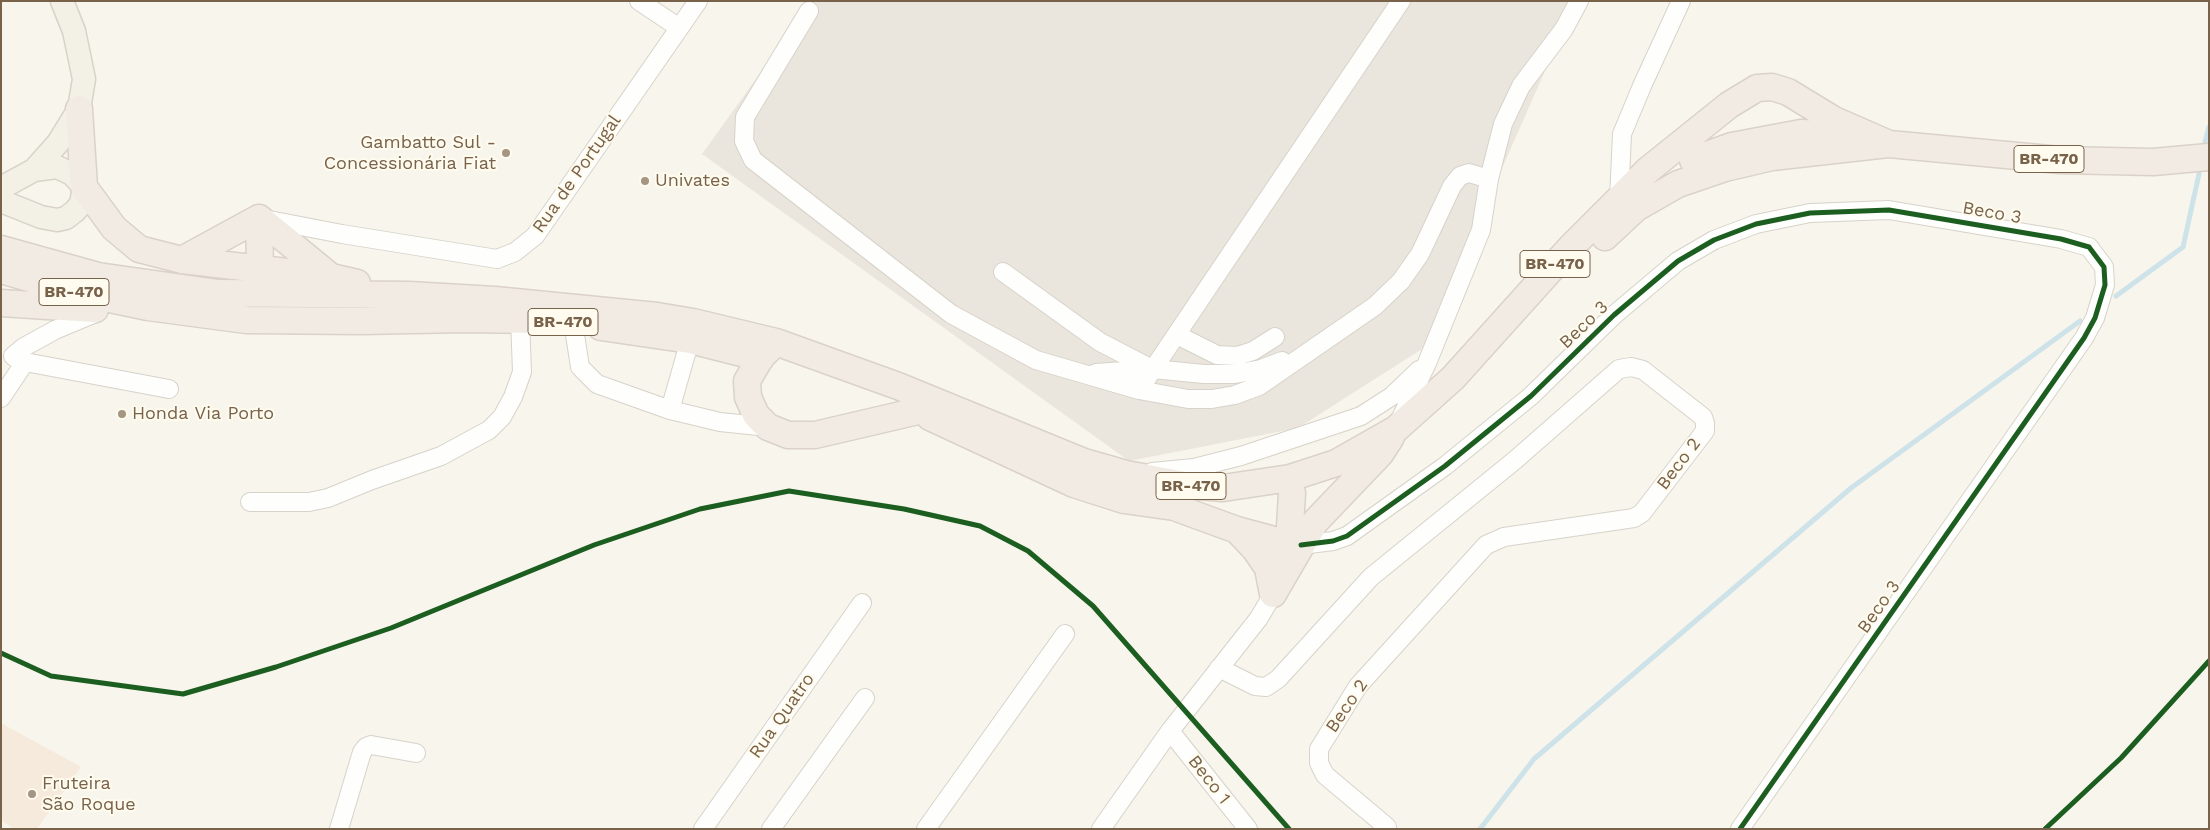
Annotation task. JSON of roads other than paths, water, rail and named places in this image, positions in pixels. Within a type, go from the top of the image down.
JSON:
[{"type":"highway","points":[[1619,199],[1648,170],[1738,100],[1757,88],[1772,87],[1788,92],[1834,120],[1889,144]]},
{"type":"highway","points":[[1772,157],[1793,146],[1801,133],[1800,109],[1788,92]]},
{"type":"highway","points":[[79,109],[84,187],[114,228],[139,249],[182,260],[331,277],[409,295]]},
{"type":"highway","name":"BR-470","points":[[1,270],[64,289],[148,307],[246,320],[520,319],[574,322],[690,340],[716,347],[768,350],[898,386],[1084,462],[1126,474],[1185,485],[1223,488],[1290,478],[1336,463],[1396,429],[1453,378],[1571,247],[1619,199],[1696,158],[1732,146],[1801,133],[1846,134],[1889,144],[2060,160],[2152,162],[2209,157]]},
{"type":"highway","name":"BR-470","points":[[1,249],[98,276],[218,293],[409,295],[495,300],[657,316],[693,322],[768,350],[810,370],[918,411],[1074,484],[1124,500],[1174,507],[1292,493],[1334,478],[1424,428],[1465,390],[1574,267],[1636,208],[1678,184],[1725,168],[1772,157],[1889,144]]},
{"type":"highway","points":[[182,260],[259,218]]},
{"type":"highway","points":[[259,218],[260,268]]},
{"type":"highway","points":[[259,218],[331,277]]},
{"type":"highway","points":[[218,293],[260,268]]},
{"type":"highway","points":[[1,303],[103,310],[148,307]]},
{"type":"highway","points":[[716,347],[748,397],[756,415],[768,427],[788,435],[815,435],[918,411]]},
{"type":"highway","points":[[748,397],[747,381],[768,350]]},
{"type":"highway","points":[[1273,594],[1295,545],[1340,494],[1380,454],[1396,429]]},
{"type":"highway","points":[[1292,493],[1295,545]]},
{"type":"highway","points":[[1174,507],[1238,530],[1295,545]]},
{"type":"highway","points":[[1238,530],[1255,549],[1268,568],[1273,594]]},
{"type":"main road","points":[[1,188],[34,170],[58,143],[79,109],[84,79],[74,31],[62,1]]},
{"type":"main road","points":[[1,201],[41,217],[57,220],[66,218],[81,204],[84,187],[72,174],[57,168],[34,170]]},
{"type":"street","points":[[639,1],[678,27]]},
{"type":"street","name":"Rua de Portugal","points":[[259,218],[342,234],[497,259],[515,252],[535,236],[678,27],[698,1]]},
{"type":"street","points":[[1139,390],[1401,1]]},
{"type":"street","points":[[1396,429],[1427,363],[1481,230],[1489,179],[1503,124],[1522,86],[1564,29],[1579,1]]},
{"type":"street","points":[[1619,199],[1622,134],[1680,1]]},
{"type":"street","points":[[809,11],[745,116],[744,141],[753,160],[951,314],[1036,360],[1139,390],[1188,399],[1212,399],[1235,395],[1259,386],[1375,306],[1400,281],[1420,254],[1452,186],[1460,176],[1469,173],[1489,179]]},
{"type":"street","name":"Beco 3","points":[[1295,545],[1333,541],[1347,536],[1445,466],[1531,396],[1614,315],[1678,261],[1714,240],[1756,224],[1810,213],[1889,210],[2061,239],[2089,247],[2104,267],[2105,285],[2095,318],[2084,338],[1740,829]]},
{"type":"street","points":[[1003,272],[1100,342],[1153,369]]},
{"type":"street","points":[[1,398],[13,357],[24,347],[55,330],[103,310]]},
{"type":"street","points":[[250,502],[309,502],[328,498],[372,480],[441,456],[489,430],[502,417],[513,396],[522,372],[520,319]]},
{"type":"street","points":[[574,322],[580,367],[597,384],[670,410],[720,422],[768,427]]},
{"type":"street","points":[[1177,335],[1217,355],[1236,356],[1253,351],[1275,336]]},
{"type":"street","points":[[670,410],[690,340]]},
{"type":"street","points":[[1084,374],[1153,369],[1204,374],[1235,374],[1261,369],[1306,352]]},
{"type":"street","points":[[13,357],[169,389]]},
{"type":"street","points":[[1126,474],[1194,468],[1222,461],[1361,416],[1392,396],[1427,363]]},
{"type":"street","name":"Beco 2","points":[[1219,668],[1256,686],[1266,687],[1278,679],[1371,577],[1514,461],[1619,369],[1632,367],[1643,370],[1703,417],[1705,431],[1642,513],[1634,518],[1504,537],[1486,545],[1358,686],[1319,748],[1319,763],[1325,776],[1387,827]]},
{"type":"street","points":[[1101,829],[1170,731],[1259,618],[1273,594]]},
{"type":"street","name":"Rua Quatro","points":[[702,829],[862,603]]},
{"type":"street","points":[[926,829],[1065,634]]},
{"type":"street","points":[[771,829],[865,698]]},
{"type":"street","name":"Beco 1","points":[[1170,731],[1248,829]]},
{"type":"street","points":[[338,829],[362,752],[366,747],[370,745],[416,752]]},
{"type":"waterway","points":[[2205,142],[2209,127]]},
{"type":"waterway","points":[[2116,296],[2183,247],[2199,174]]},
{"type":"waterway","points":[[1480,829],[1534,759],[1851,488],[2080,321]]},
{"type":"place","name":"Gambatto Sul - Concessionária Fiat","points":[[506,153]]},
{"type":"place","name":"Univates","points":[[645,181]]},
{"type":"place","name":"Honda Via Porto","points":[[122,414]]},
{"type":"place","name":"Fruteira São Roque","points":[[32,794]]}]
